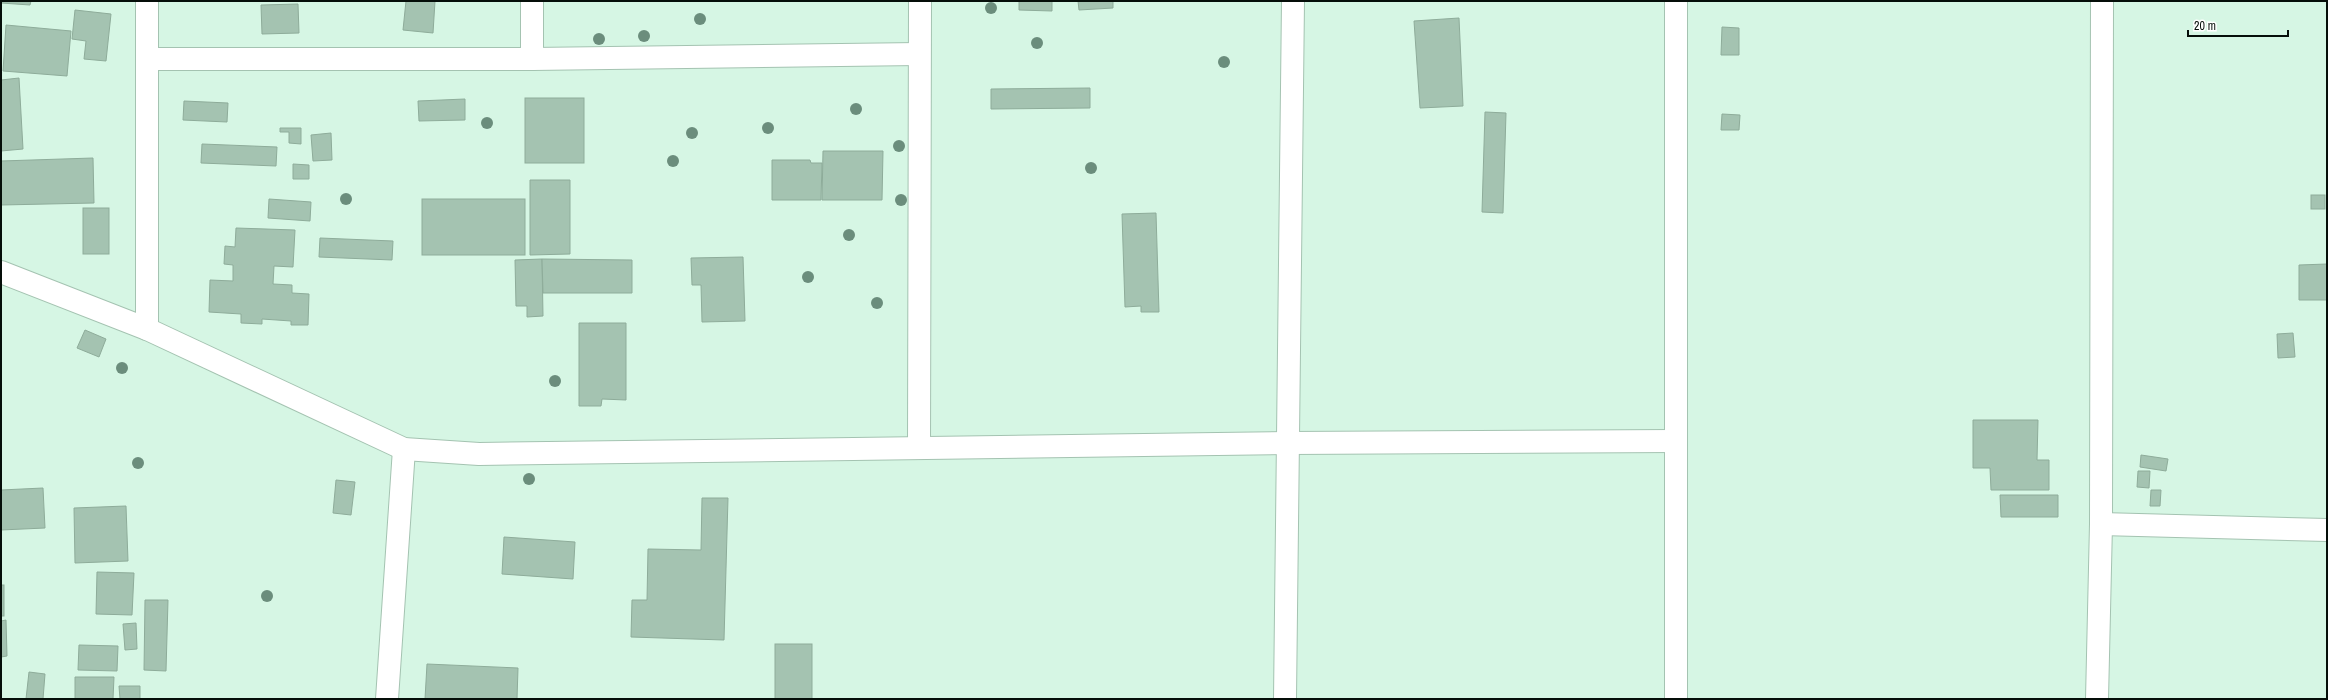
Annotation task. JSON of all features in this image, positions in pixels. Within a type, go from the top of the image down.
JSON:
[{"type":"street","points":[[147,1],[147,329]]},
{"type":"street","points":[[532,1],[532,59]]},
{"type":"street","points":[[919,448],[920,1]]},
{"type":"street","points":[[1285,699],[1293,1]]},
{"type":"street","points":[[1676,1],[1676,699]]},
{"type":"street","points":[[2097,699],[2101,524],[2102,1]]},
{"type":"street","points":[[147,59],[532,59],[919,54]]},
{"type":"street","points":[[1,272],[147,329],[404,449],[479,454],[1288,443],[1676,441]]},
{"type":"street","points":[[387,699],[404,449]]},
{"type":"street","points":[[2101,524],[2327,530]]},
{"type":"building","points":[[1,1],[31,1],[30,5],[1,3]]},
{"type":"building","points":[[406,1],[435,1],[433,33],[403,30]]},
{"type":"building","points":[[1019,1],[1052,1],[1052,11],[1019,10]]},
{"type":"building","points":[[1078,1],[1113,1],[1113,8],[1079,10]]},
{"type":"building","points":[[298,4],[299,33],[262,34],[261,5]]},
{"type":"building","points":[[75,10],[111,14],[106,61],[84,59],[86,41],[72,39]]},
{"type":"building","points":[[1459,18],[1463,106],[1420,108],[1414,21]]},
{"type":"building","points":[[6,25],[71,31],[67,76],[3,71]]},
{"type":"building","points":[[1722,27],[1739,28],[1739,55],[1721,55]]},
{"type":"building","points":[[19,78],[23,149],[1,151],[1,80]]},
{"type":"building","points":[[1090,88],[1090,108],[991,109],[991,89]]},
{"type":"building","points":[[525,98],[584,98],[584,163],[525,163]]},
{"type":"building","points":[[465,99],[465,120],[419,121],[418,101]]},
{"type":"building","points":[[184,101],[228,103],[227,122],[183,120]]},
{"type":"building","points":[[1485,112],[1506,113],[1503,213],[1482,212]]},
{"type":"building","points":[[1722,114],[1740,115],[1739,130],[1721,130]]},
{"type":"building","points":[[280,128],[301,128],[301,144],[289,143],[289,132],[280,132]]},
{"type":"building","points":[[331,133],[332,160],[313,161],[311,135]]},
{"type":"building","points":[[202,144],[277,147],[276,166],[201,163]]},
{"type":"building","points":[[823,151],[883,151],[882,200],[822,200]]},
{"type":"building","points":[[93,158],[94,203],[1,205],[1,161]]},
{"type":"building","points":[[772,160],[810,160],[811,163],[822,163],[821,200],[772,200]]},
{"type":"building","points":[[293,164],[309,165],[309,179],[293,179]]},
{"type":"building","points":[[530,180],[570,180],[570,254],[530,255]]},
{"type":"building","points":[[2311,195],[2325,195],[2325,209],[2311,209]]},
{"type":"building","points":[[269,199],[311,202],[310,221],[268,218]]},
{"type":"building","points":[[422,199],[525,199],[525,255],[422,255]]},
{"type":"building","points":[[83,208],[109,208],[109,254],[83,254]]},
{"type":"building","points":[[1156,213],[1159,312],[1141,312],[1141,306],[1125,307],[1122,214]]},
{"type":"building","points":[[236,228],[295,230],[293,267],[274,266],[273,284],[292,285],[292,293],[309,294],[308,325],[291,325],[291,321],[262,319],[262,324],[241,323],[241,314],[209,312],[210,280],[233,281],[233,265],[224,264],[225,246],[235,247]]},
{"type":"building","points":[[320,238],[393,241],[392,260],[319,257]]},
{"type":"building","points":[[743,257],[745,321],[702,322],[701,285],[692,285],[691,258]]},
{"type":"building","points":[[542,259],[543,316],[527,317],[527,306],[516,306],[515,260]]},
{"type":"building","points":[[542,259],[632,260],[632,293],[543,293]]},
{"type":"building","points":[[2327,264],[2327,300],[2299,300],[2299,265]]},
{"type":"building","points":[[579,323],[626,323],[626,400],[602,399],[601,406],[579,406]]},
{"type":"building","points":[[85,330],[106,339],[99,357],[77,348]]},
{"type":"building","points":[[2293,333],[2295,357],[2278,358],[2277,334]]},
{"type":"building","points":[[1973,420],[2038,420],[2037,460],[2049,460],[2049,490],[1991,490],[1990,468],[1973,468]]},
{"type":"building","points":[[2141,455],[2168,459],[2166,471],[2140,467]]},
{"type":"building","points":[[2138,471],[2150,471],[2149,488],[2137,487]]},
{"type":"building","points":[[336,480],[355,482],[351,515],[333,513]]},
{"type":"building","points":[[43,488],[45,528],[1,530],[1,490]]},
{"type":"building","points":[[2151,490],[2161,490],[2160,506],[2150,506]]},
{"type":"building","points":[[2000,495],[2058,495],[2058,517],[2001,517]]},
{"type":"building","points":[[702,498],[728,498],[724,640],[631,637],[632,600],[647,600],[648,549],[701,550]]},
{"type":"building","points":[[126,506],[128,561],[75,563],[74,508]]},
{"type":"building","points":[[504,537],[575,542],[573,579],[502,574]]},
{"type":"building","points":[[97,572],[134,573],[132,615],[96,614]]},
{"type":"building","points":[[1,585],[4,585],[4,616],[1,616]]},
{"type":"building","points":[[145,600],[168,600],[166,671],[144,670]]},
{"type":"building","points":[[6,620],[7,656],[1,657],[1,621]]},
{"type":"building","points":[[136,623],[137,649],[125,650],[123,624]]},
{"type":"building","points":[[775,644],[812,644],[812,699],[775,699]]},
{"type":"building","points":[[79,645],[118,646],[117,671],[78,670]]},
{"type":"building","points":[[427,664],[518,668],[517,699],[425,699]]},
{"type":"building","points":[[29,672],[45,674],[43,699],[26,699]]},
{"type":"building","points":[[75,677],[114,677],[113,699],[75,699]]},
{"type":"building","points":[[119,686],[140,686],[140,699],[120,699]]}]
